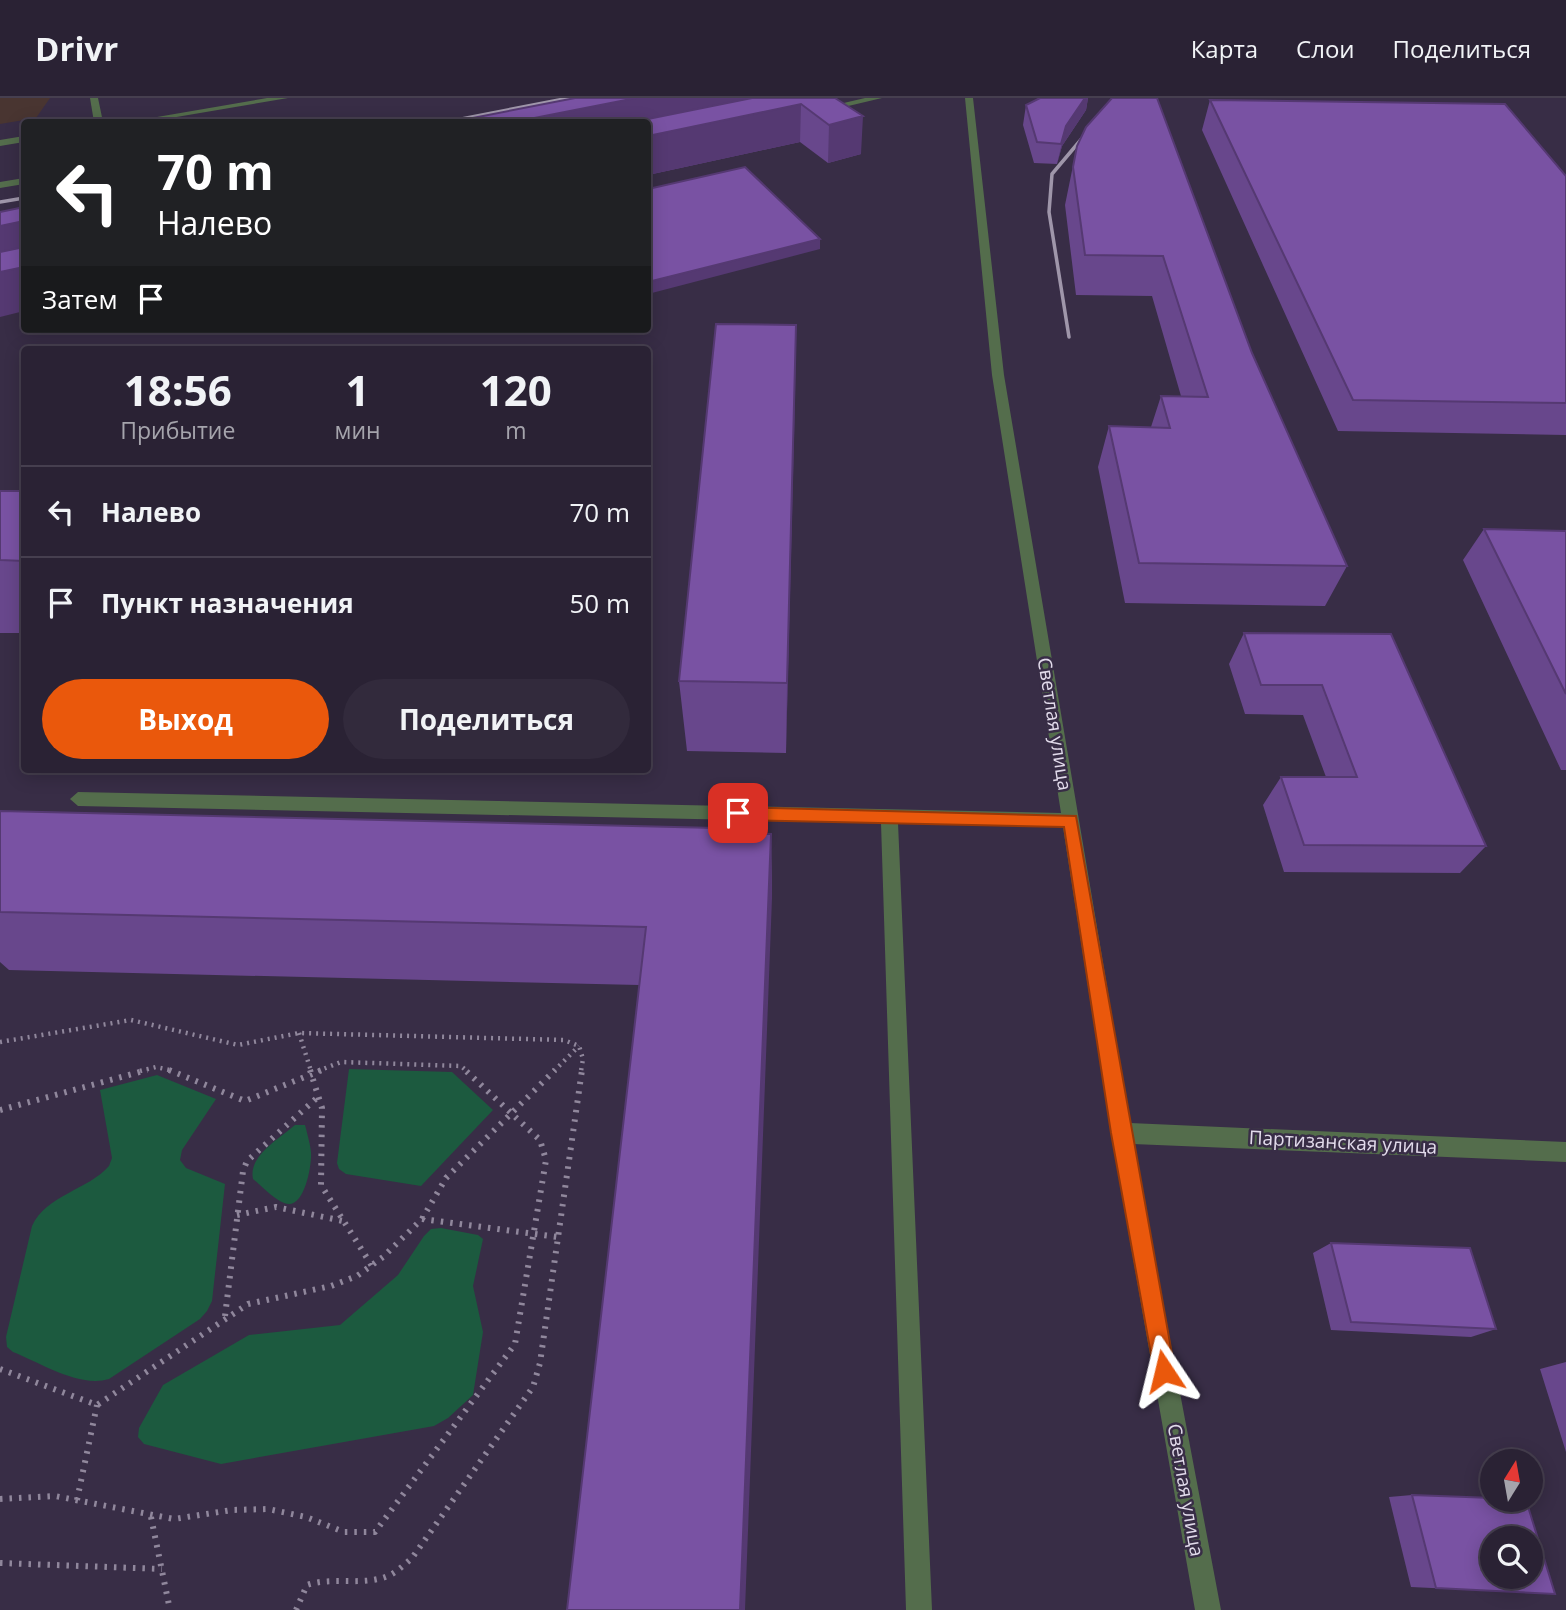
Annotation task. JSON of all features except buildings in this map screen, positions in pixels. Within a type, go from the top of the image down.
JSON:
[{"type":"street","points":[[94,98],[98,119]]},
{"type":"street","points":[[152,119],[284,98]]},
{"type":"street","points":[[816,110],[878,98]]},
{"type":"street","name":"Светлая улица","points":[[969,98],[998,375],[1121,1133],[1208,1610]]},
{"type":"street","points":[[0,143],[21,140]]},
{"type":"street","points":[[0,185],[21,182]]},
{"type":"street","points":[[78,799],[1070,820]]},
{"type":"street","points":[[889,817],[919,1610]]},
{"type":"street","name":"Партизанская улица","points":[[1121,1133],[1566,1152]]},
{"type":"path","points":[[0,1042],[131,1020],[238,1045],[299,1033],[564,1040],[579,1046]]},
{"type":"path","points":[[299,1033],[322,1108],[321,1185],[372,1266]]},
{"type":"path","points":[[77,1500],[97,1405],[225,1317],[266,1297],[339,1284],[372,1266],[422,1219],[446,1178],[579,1046]]},
{"type":"path","points":[[296,1610],[307,1585],[322,1578],[369,1580],[390,1574],[412,1558],[522,1407],[533,1387],[540,1363],[583,1059],[579,1046]]},
{"type":"path","points":[[0,1110],[156,1067],[171,1070],[245,1101],[341,1062],[450,1063],[472,1072],[545,1149],[515,1344],[375,1532],[344,1532],[306,1517],[268,1509],[232,1510],[174,1520],[55,1496],[0,1499]]},
{"type":"path","points":[[225,1317],[237,1215],[247,1161],[319,1096]]},
{"type":"path","points":[[237,1215],[276,1207],[344,1221]]},
{"type":"path","points":[[422,1219],[558,1237]]},
{"type":"path","points":[[0,1369],[97,1405]]},
{"type":"path","points":[[150,1517],[170,1610]]},
{"type":"path","points":[[0,1563],[162,1569]]},
{"type":"shaded area","points":[[0,98],[50,98],[36,118],[0,124]]},
{"type":"green space","points":[[349,1069],[452,1072],[493,1110],[421,1186],[346,1174],[339,1169],[337,1163]]},
{"type":"green space","points":[[157,1075],[216,1099],[182,1150],[180,1160],[186,1168],[225,1184],[212,1301],[200,1319],[109,1379],[97,1381],[73,1377],[48,1368],[7,1347],[6,1337],[32,1226],[47,1207],[109,1166],[112,1158],[100,1090]]},
{"type":"green space","points":[[295,1125],[305,1125],[311,1158],[303,1191],[295,1202],[289,1204],[275,1198],[253,1179],[253,1171],[260,1155]]},
{"type":"green space","points":[[441,1228],[478,1235],[483,1239],[473,1286],[483,1332],[473,1395],[448,1418],[434,1426],[221,1464],[144,1444],[138,1437],[139,1428],[163,1385],[249,1335],[340,1325],[398,1275],[431,1229]]},
{"type":"railway","points":[[461,119],[569,98]]},
{"type":"railway","points":[[1069,337],[1049,212],[1052,174],[1095,123]]},
{"type":"railway","points":[[0,202],[21,198]]},
{"type":"route","points":[[738,813],[1070,820],[1121,1133],[1164,1371]]}]
